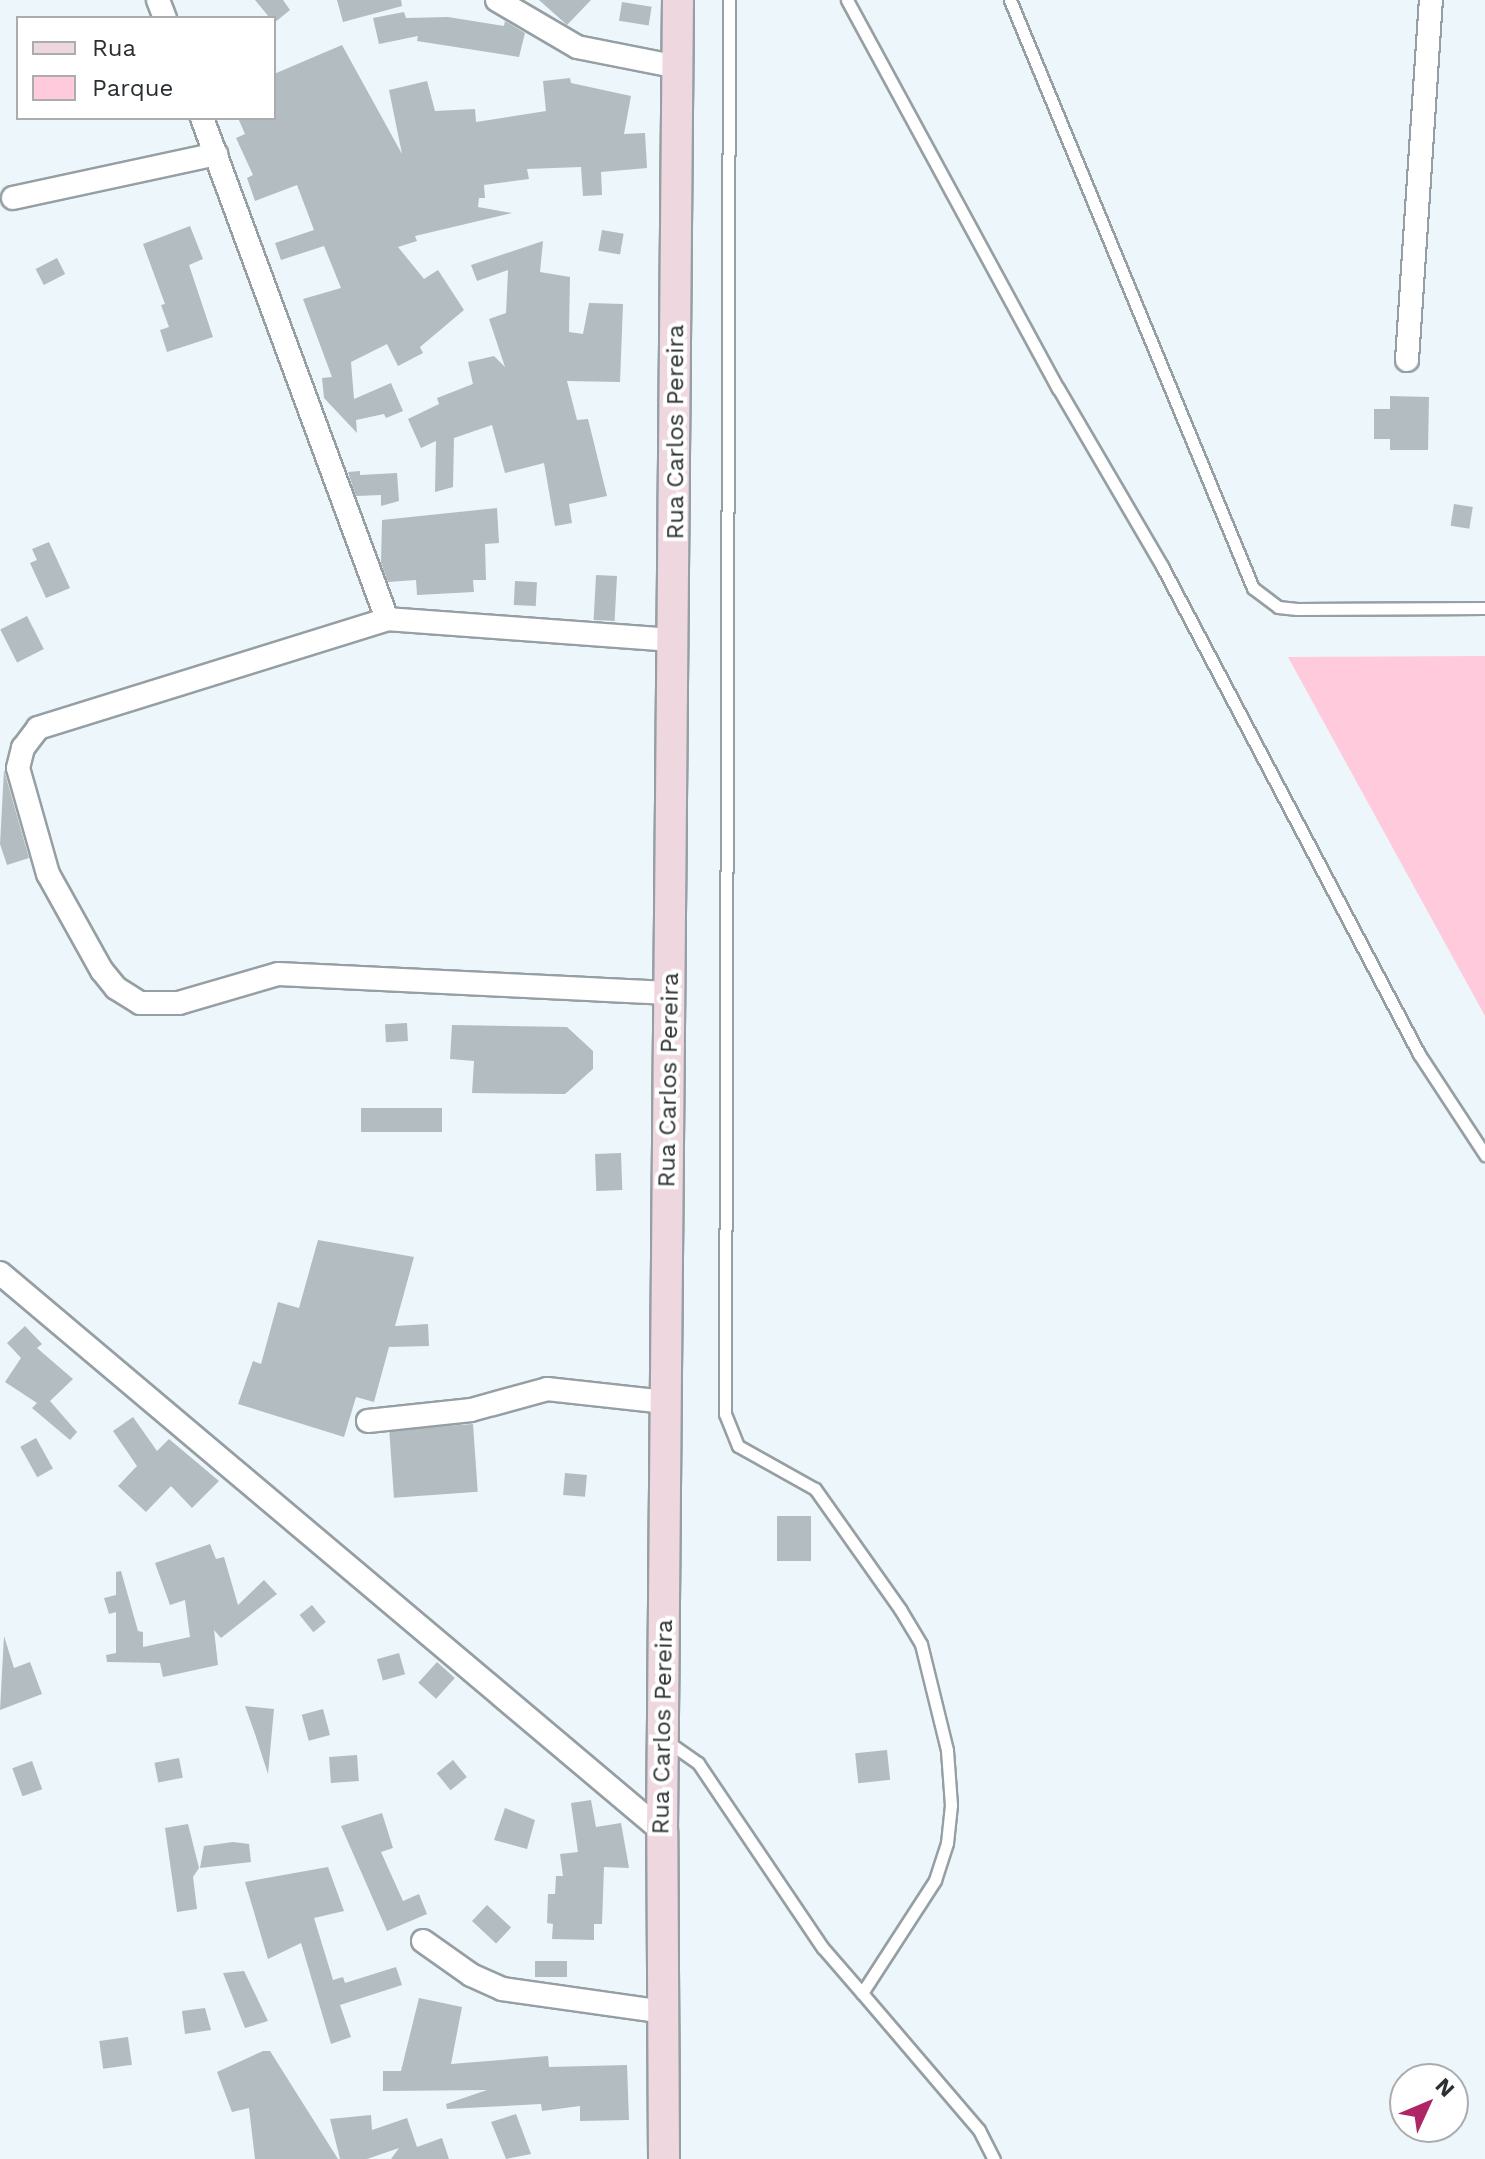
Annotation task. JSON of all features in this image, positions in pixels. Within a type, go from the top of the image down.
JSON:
[{"type":"main road","name":"Rua Carlos Pereira","points":[[664,2159],[662,1831],[675,640],[678,0]]},
{"type":"street","points":[[497,0],[577,47],[678,67]]},
{"type":"street","points":[[1407,360],[1431,0]]},
{"type":"street","points":[[203,120],[387,619]]},
{"type":"street","points":[[13,198],[216,154]]},
{"type":"street","points":[[669,993],[278,974],[154,1007],[116,988],[102,971],[48,874],[33,834],[18,768],[23,748],[38,728],[387,619],[675,640]]},
{"type":"street","points":[[0,1273],[662,1831]]},
{"type":"street","points":[[368,1421],[471,1410],[547,1389],[665,1402]]},
{"type":"street","points":[[423,1941],[471,1975],[502,1989],[663,2012]]},
{"type":"lane","points":[[729,0],[725,1414],[728,1432],[738,1446],[815,1489],[900,1609],[921,1644],[947,1750],[951,1805],[947,1843],[935,1880],[862,1993]]},
{"type":"lane","points":[[847,0],[1058,388],[1162,566],[1419,1054],[1485,1155]]},
{"type":"lane","points":[[1010,0],[1253,588],[1278,607],[1297,609],[1485,608]]},
{"type":"lane","points":[[664,1739],[698,1763],[823,1948],[979,2130],[994,2159]]},
{"type":"green space","points":[[1485,656],[1485,1016],[1288,657]]},
{"type":"building","points":[[255,0],[283,0],[290,10],[276,21],[276,16],[268,16]]},
{"type":"building","points":[[337,0],[401,0],[402,6],[343,22]]},
{"type":"building","points":[[539,0],[591,0],[567,25]]},
{"type":"building","points":[[622,2],[652,7],[649,25],[619,21]]},
{"type":"building","points":[[404,12],[406,18],[448,17],[504,26],[505,21],[525,33],[519,57],[417,41],[418,36],[379,44],[373,18]]},
{"type":"building","points":[[342,45],[402,154],[389,90],[427,81],[435,111],[475,109],[476,122],[546,111],[543,81],[570,78],[571,83],[631,96],[624,134],[645,133],[647,168],[601,172],[602,195],[583,196],[581,167],[527,169],[529,179],[484,185],[485,198],[479,198],[478,207],[512,213],[415,236],[417,241],[398,247],[424,279],[438,270],[464,310],[420,347],[423,353],[398,366],[387,344],[351,362],[354,399],[391,383],[403,411],[386,418],[384,414],[356,420],[357,433],[324,398],[322,378],[332,377],[303,299],[341,288],[324,246],[281,260],[275,243],[314,230],[297,185],[255,201],[247,178],[253,175],[236,138],[245,134],[239,120],[276,120],[276,73]]},
{"type":"building","points":[[190,226],[203,259],[189,265],[213,337],[167,352],[160,330],[169,327],[161,305],[165,304],[143,244]]},
{"type":"building","points":[[602,230],[624,234],[620,255],[598,251]]},
{"type":"building","points":[[543,241],[540,272],[570,277],[569,332],[583,334],[589,303],[623,304],[620,382],[567,381],[577,420],[588,419],[607,496],[569,504],[572,523],[555,526],[544,463],[505,473],[492,425],[454,438],[453,487],[435,492],[436,441],[421,448],[408,419],[439,404],[437,398],[473,384],[468,362],[494,356],[505,367],[489,319],[506,313],[508,270],[477,281],[471,265]]},
{"type":"building","points":[[57,258],[65,274],[44,285],[36,269]]},
{"type":"building","points":[[1390,396],[1429,397],[1428,450],[1390,450],[1390,439],[1374,439],[1374,409],[1390,409]]},
{"type":"building","points":[[360,471],[360,475],[397,473],[399,501],[381,506],[381,495],[356,496],[348,472]]},
{"type":"building","points":[[1454,504],[1473,507],[1469,529],[1451,526]]},
{"type":"building","points":[[497,508],[499,543],[485,544],[486,580],[473,580],[474,592],[417,595],[416,580],[388,582],[381,563],[382,520]]},
{"type":"building","points":[[49,542],[70,588],[46,598],[30,563],[37,560],[32,549]]},
{"type":"building","points":[[596,575],[617,576],[615,621],[594,620]]},
{"type":"building","points":[[515,581],[537,582],[536,606],[514,605]]},
{"type":"building","points":[[27,616],[44,649],[17,663],[0,630]]},
{"type":"building","points":[[4,770],[29,858],[7,865],[0,844]]},
{"type":"building","points":[[407,1023],[408,1041],[386,1042],[385,1024]]},
{"type":"building","points":[[452,1025],[567,1027],[593,1051],[593,1069],[565,1094],[472,1093],[474,1061],[450,1059]]},
{"type":"building","points":[[361,1108],[442,1108],[442,1132],[361,1132]]},
{"type":"building","points":[[621,1153],[622,1190],[596,1191],[595,1154]]},
{"type":"building","points":[[318,1240],[414,1257],[395,1326],[428,1324],[429,1346],[389,1347],[374,1402],[356,1397],[344,1437],[238,1404],[253,1361],[261,1364],[278,1302],[299,1308]]},
{"type":"building","points":[[25,1326],[42,1344],[37,1348],[73,1379],[50,1401],[77,1432],[70,1440],[32,1408],[37,1403],[5,1382],[21,1358],[7,1343]]},
{"type":"building","points":[[133,1417],[157,1451],[169,1439],[219,1481],[192,1508],[171,1486],[146,1512],[118,1486],[137,1466],[113,1431]]},
{"type":"building","points":[[473,1424],[478,1492],[394,1498],[389,1430]]},
{"type":"building","points":[[36,1438],[53,1469],[37,1477],[20,1447]]},
{"type":"building","points":[[565,1473],[587,1475],[585,1497],[563,1495]]},
{"type":"building","points":[[777,1516],[811,1516],[811,1561],[777,1561]]},
{"type":"building","points":[[210,1544],[216,1559],[224,1557],[238,1605],[264,1580],[277,1594],[221,1638],[214,1630],[218,1665],[163,1677],[160,1663],[107,1662],[106,1655],[116,1653],[116,1612],[109,1614],[104,1598],[116,1595],[116,1572],[121,1571],[138,1631],[143,1632],[143,1647],[190,1637],[185,1600],[170,1605],[155,1563]]},
{"type":"building","points":[[312,1605],[326,1622],[313,1632],[300,1615]]},
{"type":"building","points":[[4,1636],[14,1668],[30,1662],[42,1694],[0,1710]]},
{"type":"building","points":[[399,1653],[405,1674],[383,1680],[377,1659]]},
{"type":"building","points":[[437,1662],[455,1678],[436,1699],[418,1683]]},
{"type":"building","points":[[245,1706],[274,1709],[268,1774],[255,1734]]},
{"type":"building","points":[[323,1709],[330,1735],[309,1741],[302,1715]]},
{"type":"building","points":[[887,1750],[890,1780],[858,1783],[855,1753]]},
{"type":"building","points":[[357,1755],[359,1781],[331,1783],[329,1757]]},
{"type":"building","points":[[179,1758],[183,1778],[158,1782],[154,1763]]},
{"type":"building","points":[[453,1760],[467,1777],[451,1790],[437,1773]]},
{"type":"building","points":[[32,1761],[42,1789],[23,1796],[12,1768]]},
{"type":"building","points":[[591,1800],[596,1827],[621,1823],[629,1868],[604,1867],[602,1924],[594,1924],[594,1940],[552,1939],[553,1924],[547,1923],[548,1894],[555,1894],[556,1876],[563,1876],[560,1854],[578,1852],[571,1803]]},
{"type":"building","points":[[505,1808],[535,1820],[527,1849],[494,1840]]},
{"type":"building","points":[[382,1813],[393,1848],[381,1852],[403,1901],[419,1894],[427,1914],[387,1931],[341,1826]]},
{"type":"building","points":[[188,1824],[199,1868],[193,1877],[197,1909],[177,1912],[165,1828]]},
{"type":"building","points":[[233,1842],[249,1844],[251,1862],[200,1868],[204,1846]]},
{"type":"building","points":[[328,1867],[344,1911],[314,1918],[333,1980],[343,1977],[345,1983],[396,1967],[402,1985],[340,2005],[351,2037],[331,2044],[301,1943],[268,1959],[245,1882]]},
{"type":"building","points":[[487,1905],[511,1928],[496,1944],[472,1921]]},
{"type":"building","points":[[535,1961],[567,1961],[567,1977],[535,1977]]},
{"type":"building","points":[[244,1971],[268,2021],[245,2028],[223,1973]]},
{"type":"building","points":[[419,1998],[462,2007],[451,2064],[548,2056],[549,2067],[627,2065],[629,2120],[580,2121],[580,2106],[542,2111],[541,2104],[447,2109],[446,2104],[487,2090],[383,2091],[383,2071],[401,2071]]},
{"type":"building","points":[[205,2008],[211,2030],[185,2034],[182,2011]]},
{"type":"building","points":[[128,2037],[132,2065],[103,2069],[99,2041]]},
{"type":"building","points":[[263,2051],[270,2051],[338,2159],[255,2159],[249,2108],[232,2112],[217,2072]]},
{"type":"building","points":[[516,2114],[531,2154],[506,2159],[491,2122]]},
{"type":"building","points":[[371,2115],[372,2130],[407,2118],[417,2147],[442,2138],[449,2159],[391,2159],[399,2148],[367,2159],[340,2159],[330,2119]]}]
